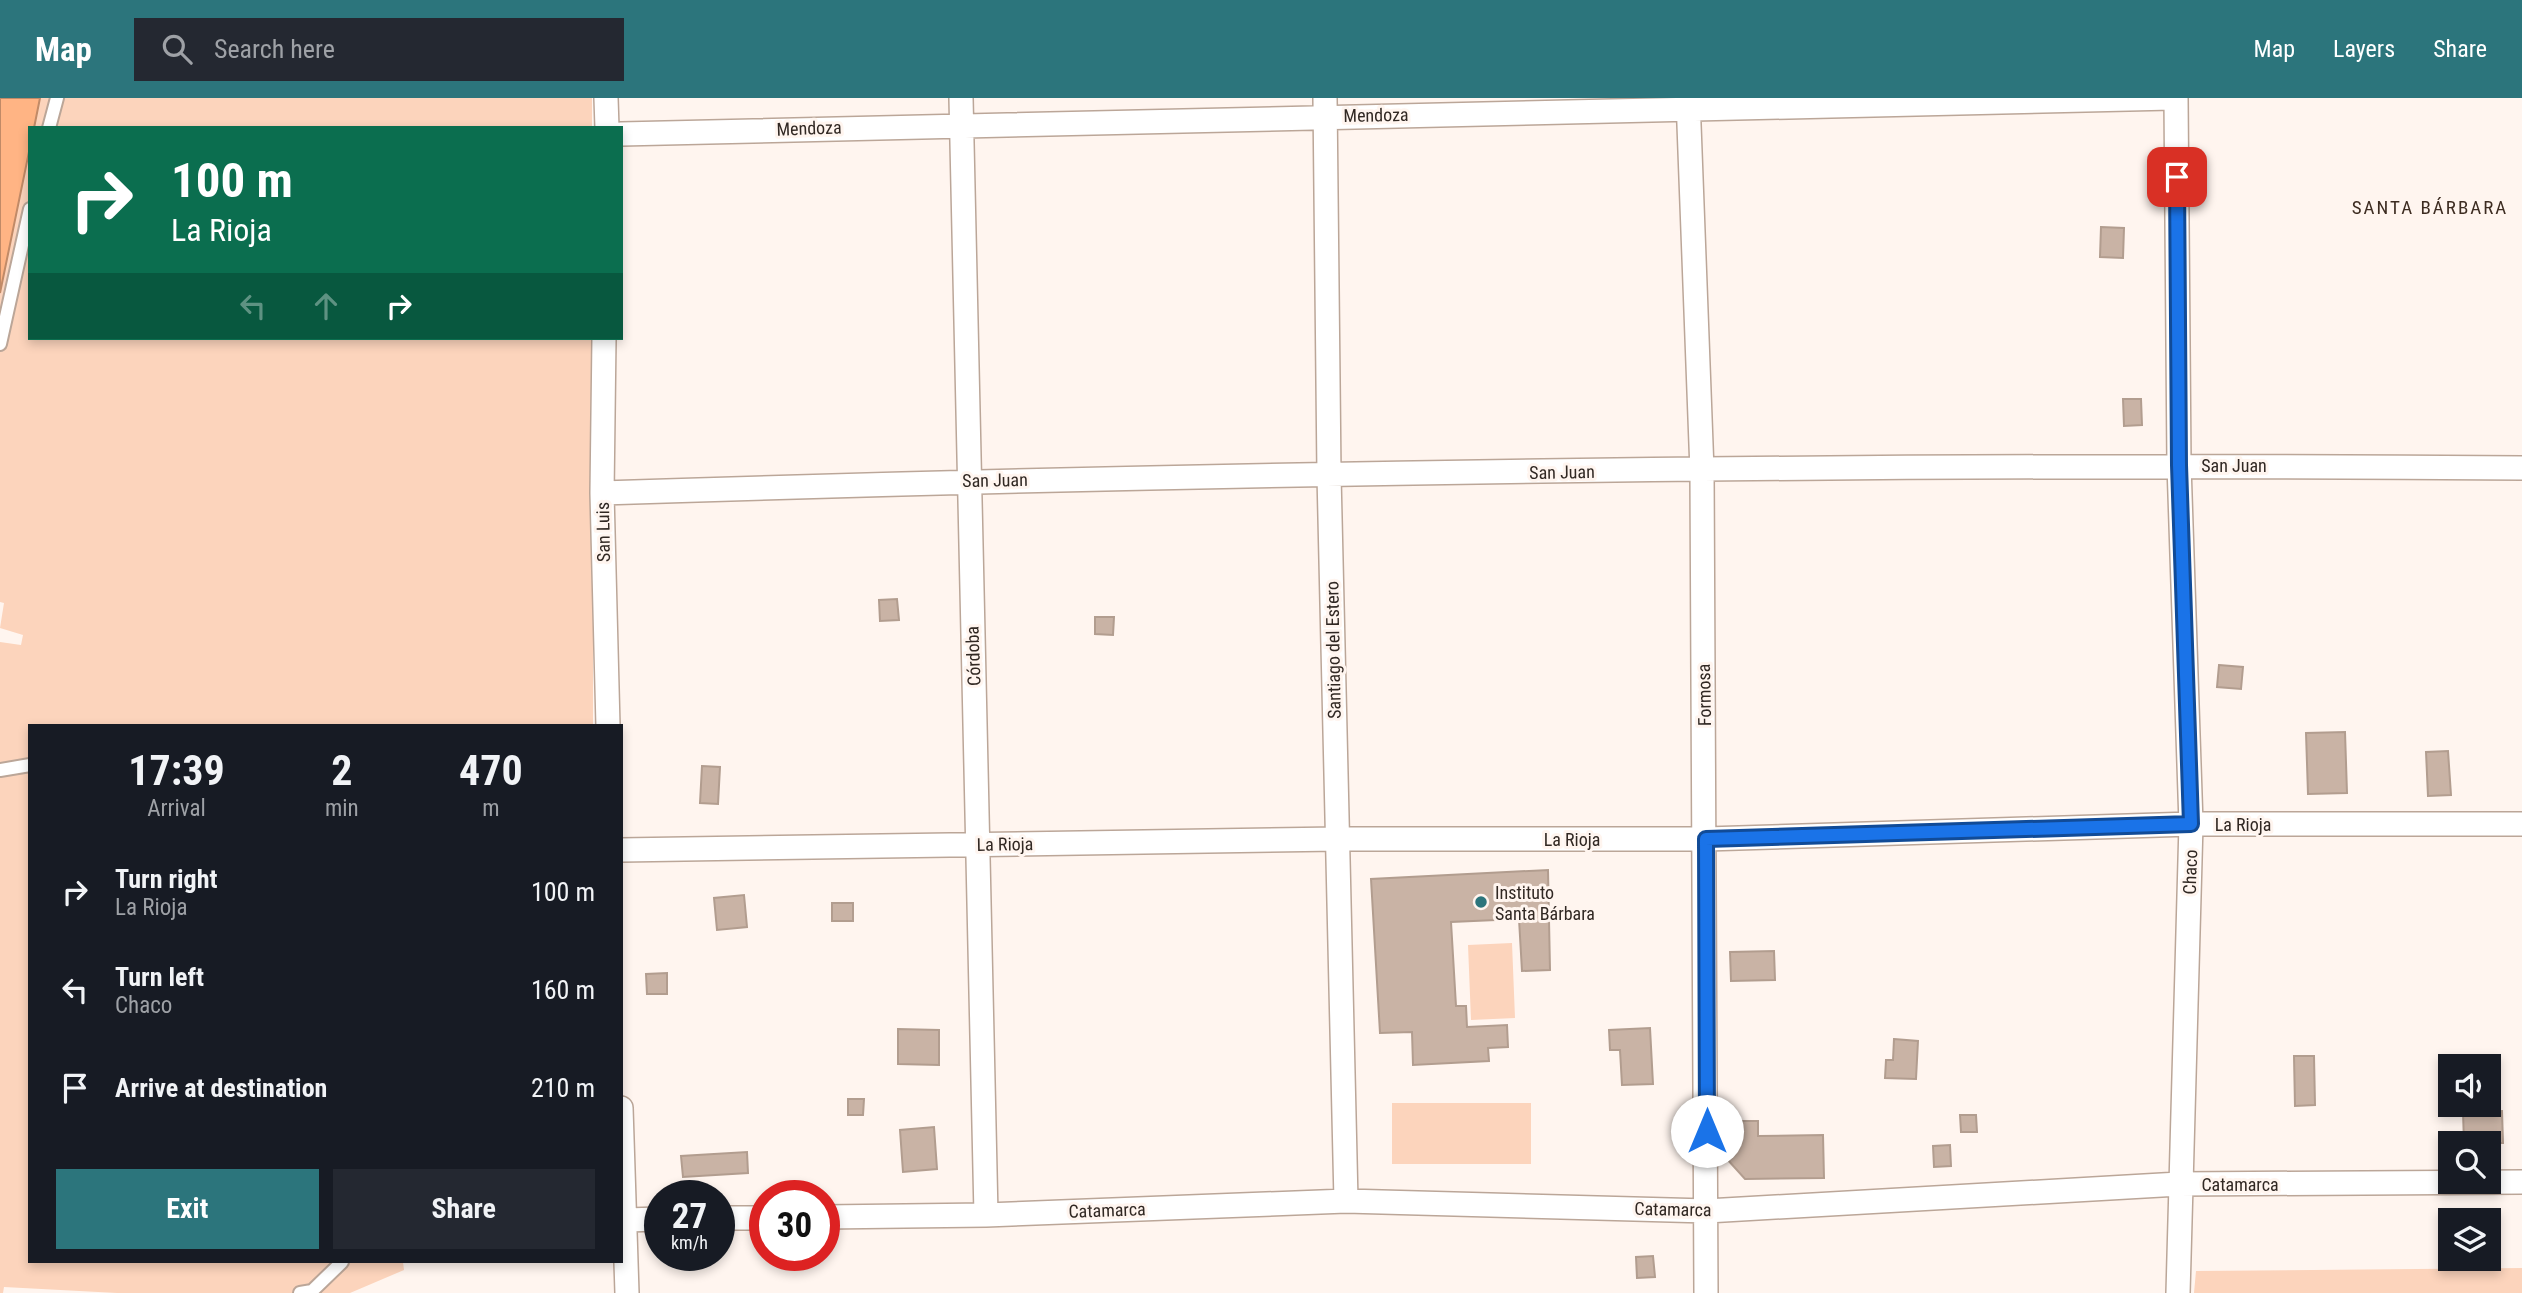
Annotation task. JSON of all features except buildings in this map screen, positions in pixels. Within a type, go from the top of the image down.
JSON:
[{"type":"street","points":[[606,98],[607,126]]},
{"type":"street","name":"Córdoba","points":[[961,98],[986,1215]]},
{"type":"street","name":"Mendoza","points":[[623,134],[961,124],[1325,107],[2174,98]]},
{"type":"street","name":"Chaco","points":[[2174,98],[2179,465],[2191,824],[2178,1293]]},
{"type":"street","name":"Formosa","points":[[1688,104],[1702,471],[1706,839],[1706,1293]]},
{"type":"street","name":"Santiago del Estero","points":[[1325,107],[1329,475],[1346,1201]]},
{"type":"street","name":"San Luis","points":[[604,340],[602,493],[608,724]]},
{"type":"street","name":"San Juan","points":[[602,493],[968,481],[1329,475],[2179,465],[2522,468]]},
{"type":"street","name":"La Rioja","points":[[623,850],[1337,839],[1706,839],[2191,824],[2522,824]]},
{"type":"street","points":[[623,1153],[627,1293]]},
{"type":"street","name":"Catamarca","points":[[840,1217],[986,1215],[1346,1201],[1707,1211],[2179,1184],[2522,1182]]},
{"type":"street","points":[[626,1220],[644,1219]]},
{"type":"lane","points":[[50,126],[57,98]]},
{"type":"lane","points":[[0,344],[28,218]]},
{"type":"lane","points":[[0,770],[28,765]]},
{"type":"lane","points":[[300,1293],[313,1291],[341,1263]]},
{"type":"shaded area","points":[[0,98],[40,98],[34,126],[28,126],[28,157],[0,293]]},
{"type":"shaded area","points":[[40,98],[592,98],[592,126],[34,126]]},
{"type":"shaded area","points":[[28,157],[28,340],[593,340],[593,724],[28,724],[28,1263],[403,1263],[404,1270],[350,1293],[117,1293],[4,1287],[3,1293],[0,1293],[0,642],[21,645],[23,635],[0,628],[4,603],[0,602],[0,293]]},
{"type":"shaded area","points":[[1512,943],[1515,1018],[1471,1020],[1468,945]]},
{"type":"shaded area","points":[[1392,1103],[1531,1103],[1531,1164],[1392,1164]]},
{"type":"shaded area","points":[[2501,1268],[2522,1268],[2522,1293],[2194,1293],[2196,1271],[2438,1269],[2438,1271],[2501,1271]]},
{"type":"place","name":"Instituto Santa Bárbara","points":[[1481,902]]},
{"type":"district","name":"SANTA BÁRBARA","points":[[2430,207]]},
{"type":"route","points":[[1707,1131],[1706,839],[2191,824],[2179,465],[2177,177]]}]
